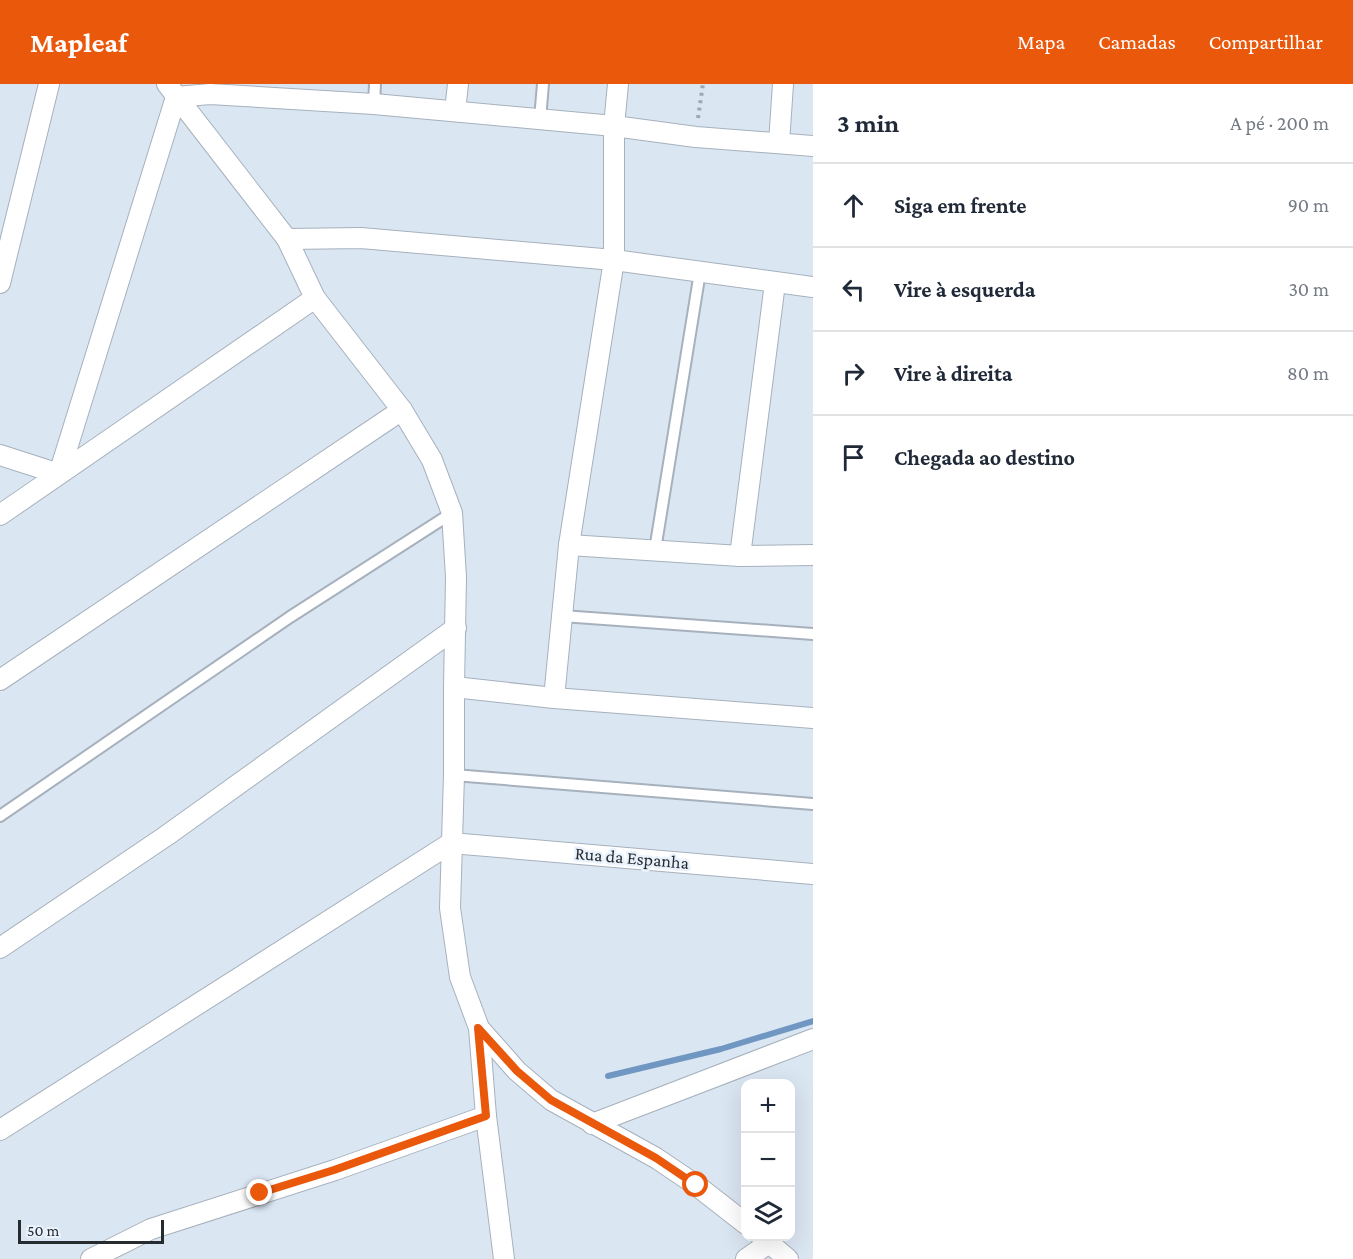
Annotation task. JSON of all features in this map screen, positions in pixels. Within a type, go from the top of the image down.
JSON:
[{"type":"street","points":[[0,283],[49,84]]},
{"type":"street","points":[[455,111],[458,84]]},
{"type":"street","points":[[554,699],[569,545],[614,260],[614,126],[618,84]]},
{"type":"street","points":[[779,143],[783,84]]},
{"type":"street","points":[[171,91],[211,89],[295,91],[374,104],[614,126],[696,137],[813,146]]},
{"type":"street","points":[[171,91],[287,239],[315,298],[402,410],[432,460],[452,513],[456,628],[450,908],[460,976],[478,1028],[486,1116],[504,1259]]},
{"type":"street","points":[[59,474],[171,91]]},
{"type":"street","points":[[287,239],[361,238],[614,260],[813,287]]},
{"type":"street","points":[[740,556],[775,283]]},
{"type":"street","points":[[0,514],[315,298]]},
{"type":"street","points":[[0,680],[402,410]]},
{"type":"street","points":[[0,455],[59,474]]},
{"type":"street","points":[[569,545],[740,556],[813,555]]},
{"type":"street","points":[[0,948],[166,836],[456,628]]},
{"type":"street","points":[[454,687],[554,699],[813,718]]},
{"type":"street","points":[[0,1130],[451,843]]},
{"type":"street","name":"Rua da Espanha","points":[[451,843],[813,874]]},
{"type":"street","points":[[478,1028],[517,1071],[551,1100],[656,1158],[741,1220]]},
{"type":"street","points":[[592,1124],[813,1039]]},
{"type":"street","points":[[91,1259],[152,1229],[334,1170],[486,1116]]},
{"type":"street","points":[[746,1259],[764,1241]]},
{"type":"street","points":[[766,1241],[788,1259]]},
{"type":"lane","points":[[374,104],[375,84]]},
{"type":"lane","points":[[540,119],[543,84]]},
{"type":"lane","points":[[655,550],[700,272]]},
{"type":"lane","points":[[0,816],[290,617],[452,513]]},
{"type":"lane","points":[[562,616],[813,634]]},
{"type":"lane","points":[[454,775],[813,804]]},
{"type":"path","points":[[696,137],[703,84]]},
{"type":"waterway","points":[[608,1076],[721,1049],[813,1021]]},
{"type":"route","points":[[260,1193],[334,1170],[486,1116],[478,1028],[517,1071],[551,1100],[656,1158],[696,1185]]}]
